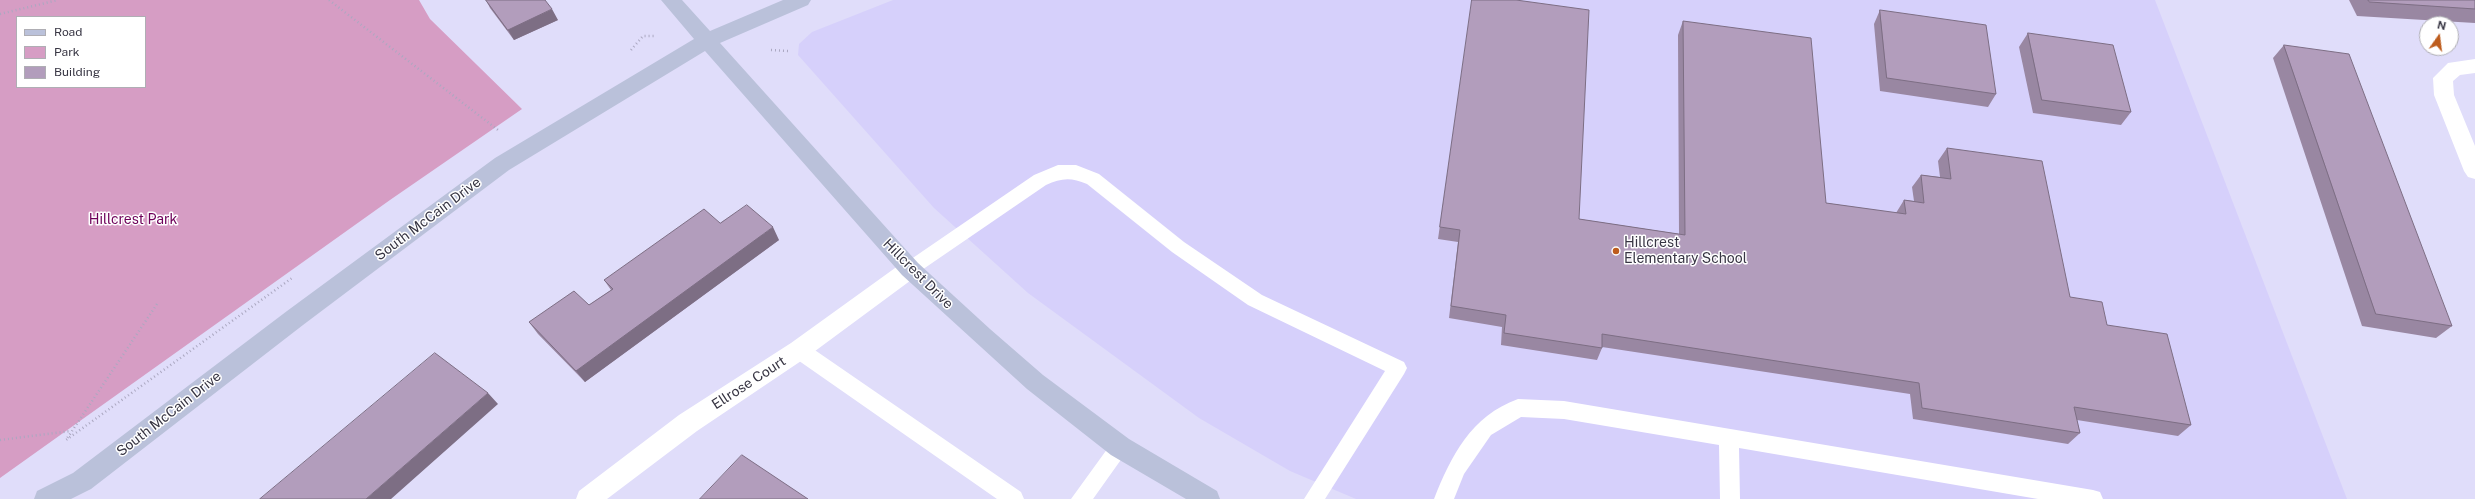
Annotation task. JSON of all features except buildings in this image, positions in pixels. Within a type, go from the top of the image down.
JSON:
[{"type":"street","name":"Hillcrest Drive","points":[[671,0],[910,269],[1035,382],[1120,447],[1208,499]]},
{"type":"street","name":"South McCain Drive","points":[[46,499],[76,490],[295,318],[502,164],[706,41],[801,0]]},
{"type":"street","points":[[2475,66],[2455,68],[2443,78],[2444,95],[2475,171]]},
{"type":"street","name":"Ellrose Court","points":[[588,499],[688,423],[799,350],[910,269]]},
{"type":"lane","points":[[910,269],[1040,180],[1058,172],[1076,172],[1093,179],[1178,247],[1255,300],[1397,368],[1314,499]]},
{"type":"lane","points":[[799,350],[1014,499]]},
{"type":"lane","points":[[1444,499],[1456,469],[1484,429],[1518,408],[1564,410],[2093,499]]},
{"type":"lane","points":[[1729,438],[1730,499]]},
{"type":"lane","points":[[1081,499],[1120,447]]},
{"type":"path","points":[[0,14],[58,0]]},
{"type":"path","points":[[329,0],[498,130]]},
{"type":"path","points":[[630,51],[643,36],[656,36]]},
{"type":"path","points":[[771,50],[788,51]]},
{"type":"path","points":[[492,135],[505,126]]},
{"type":"path","points":[[157,304],[66,440],[298,274]]},
{"type":"path","points":[[0,440],[72,431]]},
{"type":"shaded area","name":"Hillcrest Elementary School","points":[[893,0],[2155,0],[2347,499],[1356,499],[1290,471],[1199,418],[1028,293],[934,208],[798,55],[799,44],[812,32]]},
{"type":"green space","name":"Hillcrest Park","points":[[0,0],[419,0],[430,19],[522,109],[390,200],[0,478]]},
{"type":"place","name":"Hillcrest Elementary School","points":[[1616,251]]}]
